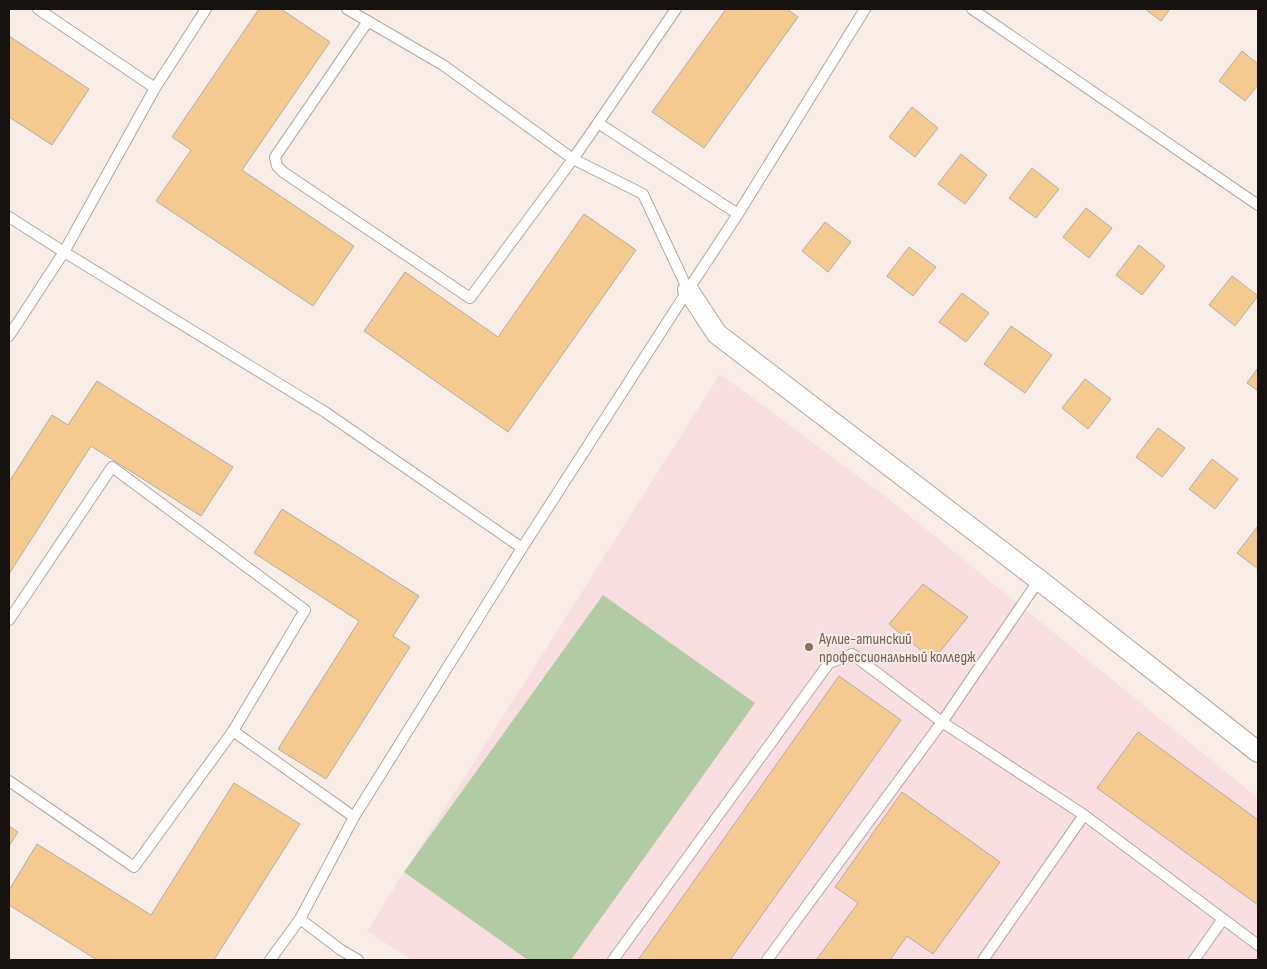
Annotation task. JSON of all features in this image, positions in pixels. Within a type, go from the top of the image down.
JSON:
[{"type":"street","points":[[688,290],[717,334],[1040,580],[1258,752]]},
{"type":"lane","points":[[38,9],[155,88]]},
{"type":"lane","points":[[9,336],[64,252],[155,88],[206,9]]},
{"type":"lane","points":[[368,22],[274,157],[277,166],[283,172],[470,298],[573,159],[676,9]]},
{"type":"lane","points":[[270,960],[300,919],[354,817],[522,548],[738,214],[865,9]]},
{"type":"lane","points":[[972,9],[1258,205]]},
{"type":"lane","points":[[352,10],[368,22],[443,66],[573,159],[643,194],[688,290]]},
{"type":"lane","points":[[598,123],[738,214]]},
{"type":"lane","points":[[9,217],[325,412],[522,548]]},
{"type":"lane","points":[[9,620],[13,604],[112,467],[305,610],[233,731],[134,867],[9,781]]},
{"type":"lane","points":[[767,960],[942,722],[1040,580]]},
{"type":"lane","points":[[613,960],[829,663],[852,654],[942,722],[1084,815],[1258,945]]},
{"type":"lane","points":[[233,731],[354,817]]},
{"type":"lane","points":[[984,960],[1084,815]]},
{"type":"lane","points":[[300,919],[341,950],[358,960]]},
{"type":"lane","points":[[1194,960],[1223,919]]},
{"type":"shaded area","name":"Аулие-атинский профессиональный колледж","points":[[720,374],[885,496],[1258,798],[1258,960],[412,960],[367,931]]},
{"type":"green space","points":[[603,595],[755,703],[571,960],[528,960],[404,872]]},
{"type":"building","points":[[259,9],[281,9],[330,42],[242,170],[354,246],[313,306],[156,201],[191,150],[172,137]]},
{"type":"building","points":[[726,9],[787,9],[798,17],[704,148],[652,112]]},
{"type":"building","points":[[1145,9],[1170,9],[1161,21]]},
{"type":"building","points":[[9,36],[89,89],[52,145],[9,117]]},
{"type":"building","points":[[1242,51],[1258,64],[1258,85],[1245,101],[1219,81]]},
{"type":"building","points":[[912,107],[938,128],[915,157],[889,137]]},
{"type":"building","points":[[961,154],[987,175],[965,204],[938,184]]},
{"type":"building","points":[[1032,168],[1059,189],[1036,218],[1009,198]]},
{"type":"building","points":[[1086,208],[1112,228],[1089,258],[1063,237]]},
{"type":"building","points":[[584,214],[636,250],[508,432],[364,331],[405,272],[498,337]]},
{"type":"building","points":[[825,222],[851,242],[828,272],[802,251]]},
{"type":"building","points":[[1139,245],[1165,266],[1142,295],[1116,275]]},
{"type":"building","points":[[909,247],[936,267],[913,296],[887,276]]},
{"type":"building","points":[[1232,276],[1258,296],[1235,326],[1209,305]]},
{"type":"building","points":[[962,293],[989,313],[966,342],[939,322]]},
{"type":"building","points":[[1011,326],[1052,355],[1025,393],[984,364]]},
{"type":"building","points":[[1258,368],[1258,391],[1247,383]]},
{"type":"building","points":[[1085,379],[1111,399],[1088,429],[1062,408]]},
{"type":"building","points":[[97,381],[233,467],[201,516],[91,446],[9,574],[9,482],[52,415],[68,425]]},
{"type":"building","points":[[1158,428],[1185,448],[1162,477],[1136,457]]},
{"type":"building","points":[[1212,459],[1238,479],[1215,509],[1189,489]]},
{"type":"building","points":[[282,509],[419,596],[393,636],[410,647],[326,779],[278,749],[359,621],[254,553]]},
{"type":"building","points":[[1258,526],[1258,569],[1237,553]]},
{"type":"building","points":[[923,584],[968,617],[933,660],[889,624]]},
{"type":"building","points":[[839,676],[901,720],[730,960],[638,960]]},
{"type":"building","points":[[1138,732],[1258,820],[1258,905],[1097,788]]},
{"type":"building","points":[[234,783],[300,824],[214,960],[97,960],[9,905],[9,890],[37,844],[151,915]]},
{"type":"building","points":[[902,792],[1000,862],[933,954],[907,936],[890,960],[816,960],[858,903],[835,887]]},
{"type":"building","points":[[9,826],[18,832],[9,846]]},
{"type":"place","name":"Аулие-атинский профессиональный колледж","points":[[809,647]]}]
